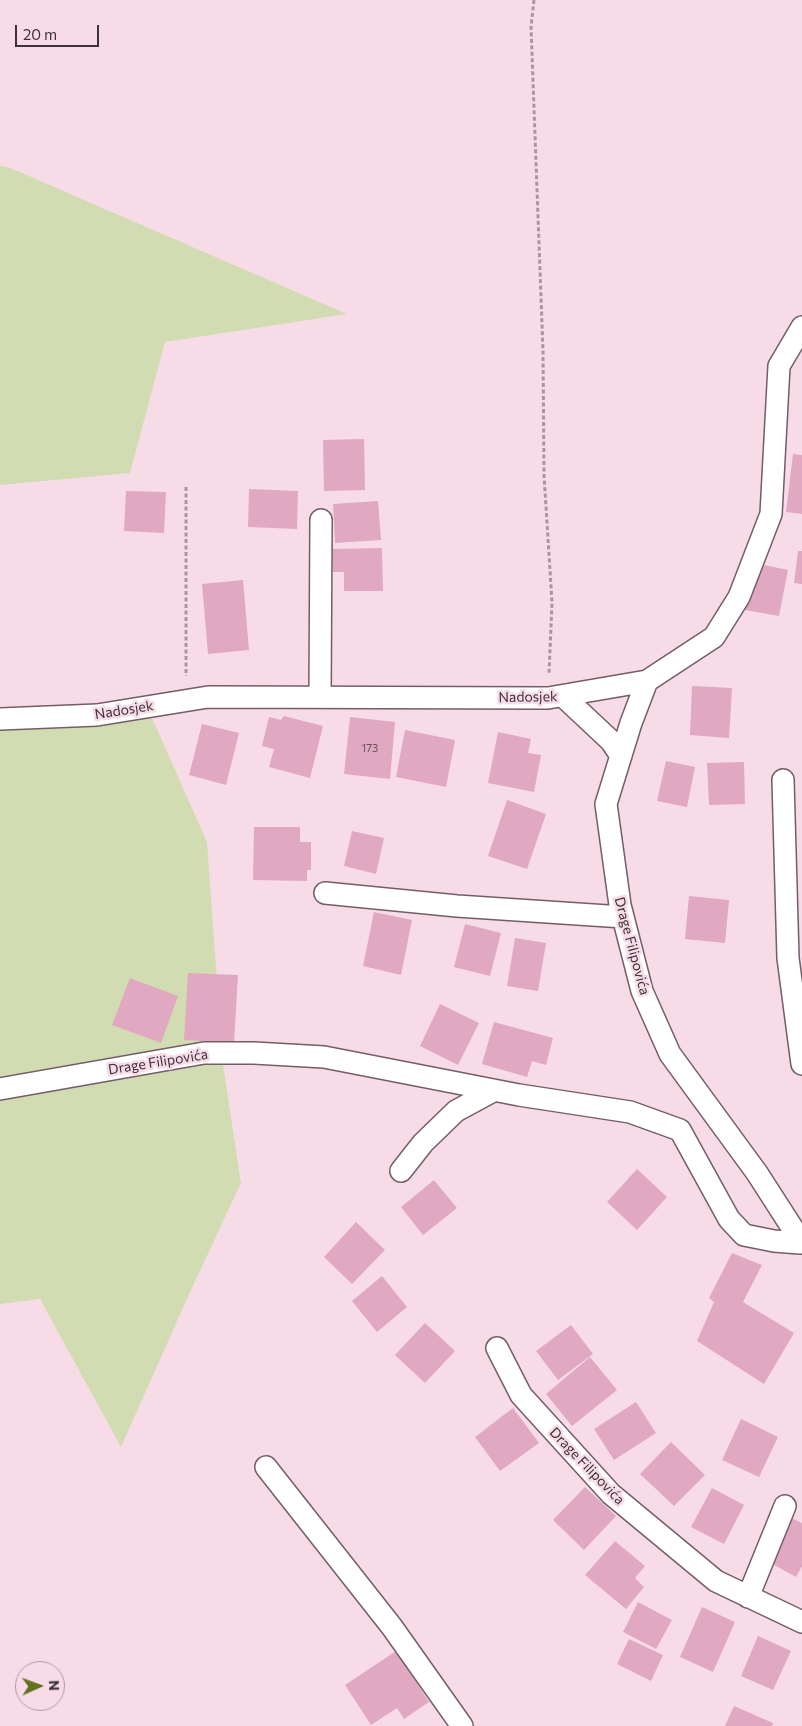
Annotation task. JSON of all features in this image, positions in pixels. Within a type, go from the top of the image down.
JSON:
[{"type":"street","name":"Nadosjek","points":[[0,720],[97,714],[208,696],[556,698],[647,681],[714,636],[739,597],[771,514],[779,366],[802,327]]},
{"type":"street","points":[[320,697],[321,520]]},
{"type":"street","name":"Drage Filipovića","points":[[647,681],[606,804],[620,905],[642,991],[670,1054],[757,1173],[801,1243]]},
{"type":"street","points":[[556,698],[611,741],[621,756]]},
{"type":"street","points":[[783,780],[788,958],[802,1064]]},
{"type":"street","points":[[325,893],[457,906],[623,917]]},
{"type":"street","name":"Drage Filipovića","points":[[0,1090],[204,1053],[254,1053],[324,1057],[493,1091],[630,1112],[680,1130],[729,1220],[744,1235],[774,1241],[801,1243]]},
{"type":"street","points":[[401,1171],[423,1143],[441,1128],[456,1111],[493,1091]]},
{"type":"street","name":"Drage Filipovića","points":[[497,1348],[521,1395],[611,1494],[716,1581],[802,1622]]},
{"type":"street","points":[[266,1467],[392,1627],[462,1726]]},
{"type":"street","points":[[748,1597],[786,1506]]},
{"type":"path","points":[[534,0],[531,26],[543,341],[544,476],[556,698]]},
{"type":"path","points":[[186,487],[186,700]]},
{"type":"green space","points":[[0,166],[8,167],[347,314],[165,342],[130,473],[0,485]]},
{"type":"green space","points":[[149,711],[207,842],[223,1065],[241,1183],[121,1447],[40,1299],[0,1304],[0,729]]},
{"type":"building","points":[[364,439],[365,490],[324,491],[323,440]]},
{"type":"building","points":[[793,454],[802,455],[802,514],[786,512]]},
{"type":"building","points":[[249,489],[298,491],[297,529],[248,527]]},
{"type":"building","points":[[126,491],[166,492],[164,533],[124,531]]},
{"type":"building","points":[[378,501],[381,540],[335,543],[333,504]]},
{"type":"building","points":[[382,548],[383,591],[344,591],[344,572],[333,572],[332,549]]},
{"type":"building","points":[[798,551],[802,551],[802,584],[794,583]]},
{"type":"building","points":[[754,563],[788,570],[779,616],[745,610]]},
{"type":"building","points":[[243,580],[249,650],[208,654],[202,584]]},
{"type":"building","points":[[692,686],[732,688],[729,738],[690,735]]},
{"type":"building","points":[[284,716],[323,726],[310,778],[269,767],[274,749],[262,746],[269,717],[281,720]]},
{"type":"building","points":[[350,717],[395,722],[390,779],[344,774]]},
{"type":"building","points":[[202,724],[239,733],[226,785],[189,775]]},
{"type":"building","points":[[405,730],[455,740],[446,787],[396,777]]},
{"type":"building","points":[[498,732],[531,739],[528,753],[541,755],[534,792],[488,783]]},
{"type":"building","points":[[666,761],[695,767],[687,807],[657,801]]},
{"type":"building","points":[[744,762],[745,804],[709,805],[707,763]]},
{"type":"building","points":[[507,800],[546,814],[527,869],[488,856]]},
{"type":"building","points":[[254,827],[300,827],[300,842],[311,842],[311,870],[307,870],[307,881],[253,880]]},
{"type":"building","points":[[352,831],[384,838],[376,874],[344,866]]},
{"type":"building","points":[[689,896],[729,900],[725,943],[685,939]]},
{"type":"building","points":[[374,912],[412,920],[401,975],[363,966]]},
{"type":"building","points":[[465,924],[501,933],[490,976],[454,967]]},
{"type":"building","points":[[515,938],[546,943],[538,991],[507,986]]},
{"type":"building","points":[[188,973],[238,975],[234,1043],[184,1040]]},
{"type":"building","points":[[130,978],[178,996],[161,1043],[112,1025]]},
{"type":"building","points":[[440,1004],[479,1023],[458,1065],[420,1046]]},
{"type":"building","points":[[494,1022],[553,1038],[546,1065],[532,1061],[527,1077],[482,1064]]},
{"type":"building","points":[[637,1169],[667,1197],[637,1230],[607,1202]]},
{"type":"building","points":[[434,1180],[457,1208],[423,1235],[401,1207]]},
{"type":"building","points":[[356,1222],[385,1250],[352,1284],[324,1257]]},
{"type":"building","points":[[732,1253],[762,1265],[743,1302],[794,1333],[764,1384],[697,1341],[714,1302],[709,1298]]},
{"type":"building","points":[[382,1276],[407,1307],[377,1332],[352,1301]]},
{"type":"building","points":[[425,1323],[455,1351],[425,1383],[395,1355]]},
{"type":"building","points":[[571,1325],[593,1354],[558,1380],[536,1351]]},
{"type":"building","points":[[590,1357],[617,1390],[572,1426],[546,1394]]},
{"type":"building","points":[[636,1402],[656,1433],[614,1460],[594,1429]]},
{"type":"building","points":[[513,1408],[539,1443],[500,1471],[475,1437]]},
{"type":"building","points":[[741,1419],[778,1437],[759,1477],[722,1460]]},
{"type":"building","points":[[671,1442],[705,1475],[674,1506],[640,1474]]},
{"type":"building","points":[[585,1487],[616,1516],[584,1550],[553,1520]]},
{"type":"building","points":[[712,1488],[744,1505],[724,1544],[691,1527]]},
{"type":"building","points":[[787,1516],[802,1523],[802,1566],[796,1577],[767,1561]]},
{"type":"building","points":[[615,1541],[645,1566],[635,1578],[644,1587],[626,1609],[585,1575]]},
{"type":"building","points":[[638,1602],[672,1620],[656,1649],[623,1632]]},
{"type":"building","points":[[702,1607],[735,1622],[713,1672],[680,1657]]},
{"type":"building","points":[[758,1636],[791,1651],[773,1690],[741,1676]]},
{"type":"building","points":[[629,1639],[663,1655],[651,1681],[617,1664]]},
{"type":"building","points":[[396,1651],[429,1702],[404,1719],[397,1708],[371,1725],[345,1685]]},
{"type":"building","points":[[734,1706],[773,1723],[772,1726],[725,1726]]}]
